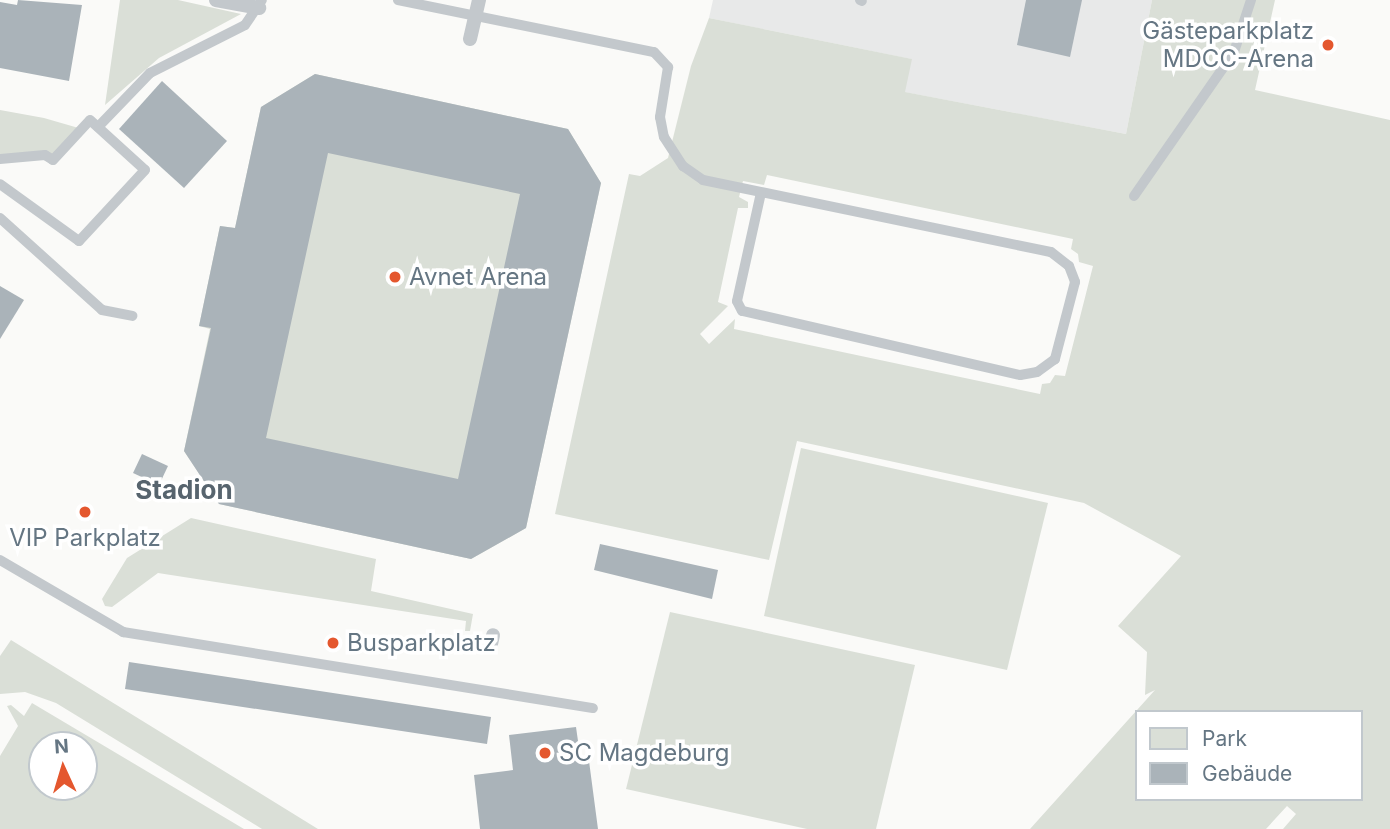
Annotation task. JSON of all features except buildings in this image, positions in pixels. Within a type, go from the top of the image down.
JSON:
[{"type":"street","points":[[216,0],[261,4]]},
{"type":"street","points":[[470,39],[479,0]]},
{"type":"lane","points":[[398,0],[654,52],[668,67],[660,123],[675,156],[703,180],[761,192],[1056,254],[1069,267],[1075,282],[1055,359],[1037,372],[1020,375],[741,311],[737,301],[761,192]]},
{"type":"lane","points":[[456,13],[459,0]]},
{"type":"lane","points":[[1134,197],[1234,52],[1251,0]]},
{"type":"lane","points":[[97,127],[150,73],[189,50],[235,31],[261,4]]},
{"type":"lane","points":[[0,159],[45,155],[53,160],[90,120],[145,170],[79,241],[0,184]]},
{"type":"lane","points":[[0,218],[102,310],[132,316]]},
{"type":"lane","points":[[0,561],[123,632],[593,708]]},
{"type":"shaded area","points":[[713,0],[1152,0],[1126,134],[904,92],[911,59],[709,18]]},
{"type":"green space","points":[[120,0],[178,0],[241,14],[159,58],[105,105]]},
{"type":"green space","points":[[1152,0],[1275,0],[1255,90],[1390,120],[1390,829],[1283,829],[1296,814],[1287,806],[1266,829],[1030,829],[1134,713],[1134,801],[1362,801],[1362,710],[1137,710],[1155,690],[1145,695],[1147,652],[1118,626],[1181,556],[1084,503],[797,441],[769,560],[555,514],[629,174],[640,176],[668,158],[691,66],[709,18],[912,59],[905,92],[1126,134]],"holes":[[[767,175],[1073,239],[1071,249],[1078,254],[1079,262],[1093,266],[1065,376],[1055,375],[1050,383],[1042,384],[1040,394],[734,329],[735,319],[709,344],[700,334],[728,306],[718,302],[738,208],[748,208],[748,202],[739,197],[743,181],[764,185]]]},
{"type":"green space","name":"Avnet Arena","points":[[315,74],[568,129],[601,183],[526,528],[471,559],[219,504],[184,451],[210,329],[199,326],[220,226],[235,228],[261,107]]},
{"type":"green space","points":[[0,110],[44,118],[82,129],[53,160],[0,159]]},
{"type":"green space","points":[[801,448],[1048,503],[1007,670],[764,616]]},
{"type":"green space","points":[[191,518],[376,559],[371,591],[473,614],[470,631],[465,631],[466,621],[158,573],[112,607],[105,606],[102,599],[127,558]]},
{"type":"green space","points":[[670,612],[915,665],[876,829],[807,829],[626,789]]},
{"type":"green space","points":[[11,640],[318,829],[262,829],[56,703],[25,692],[0,694],[0,656]]},
{"type":"green space","points":[[32,703],[79,731],[28,731],[28,801],[98,801],[98,742],[244,829],[0,829],[0,756],[18,726],[7,706],[11,705],[24,716]]},
{"type":"place","name":"Gästeparkplatz MDCC-Arena","points":[[1328,45]]},
{"type":"place","name":"Avnet Arena","points":[[395,277]]},
{"type":"place","name":"VIP Parkplatz","points":[[85,512]]},
{"type":"place","name":"Busparkplatz","points":[[333,643]]},
{"type":"place","name":"SC Magdeburg","points":[[545,753]]},
{"type":"district","name":"Stadion","points":[[184,490]]}]
